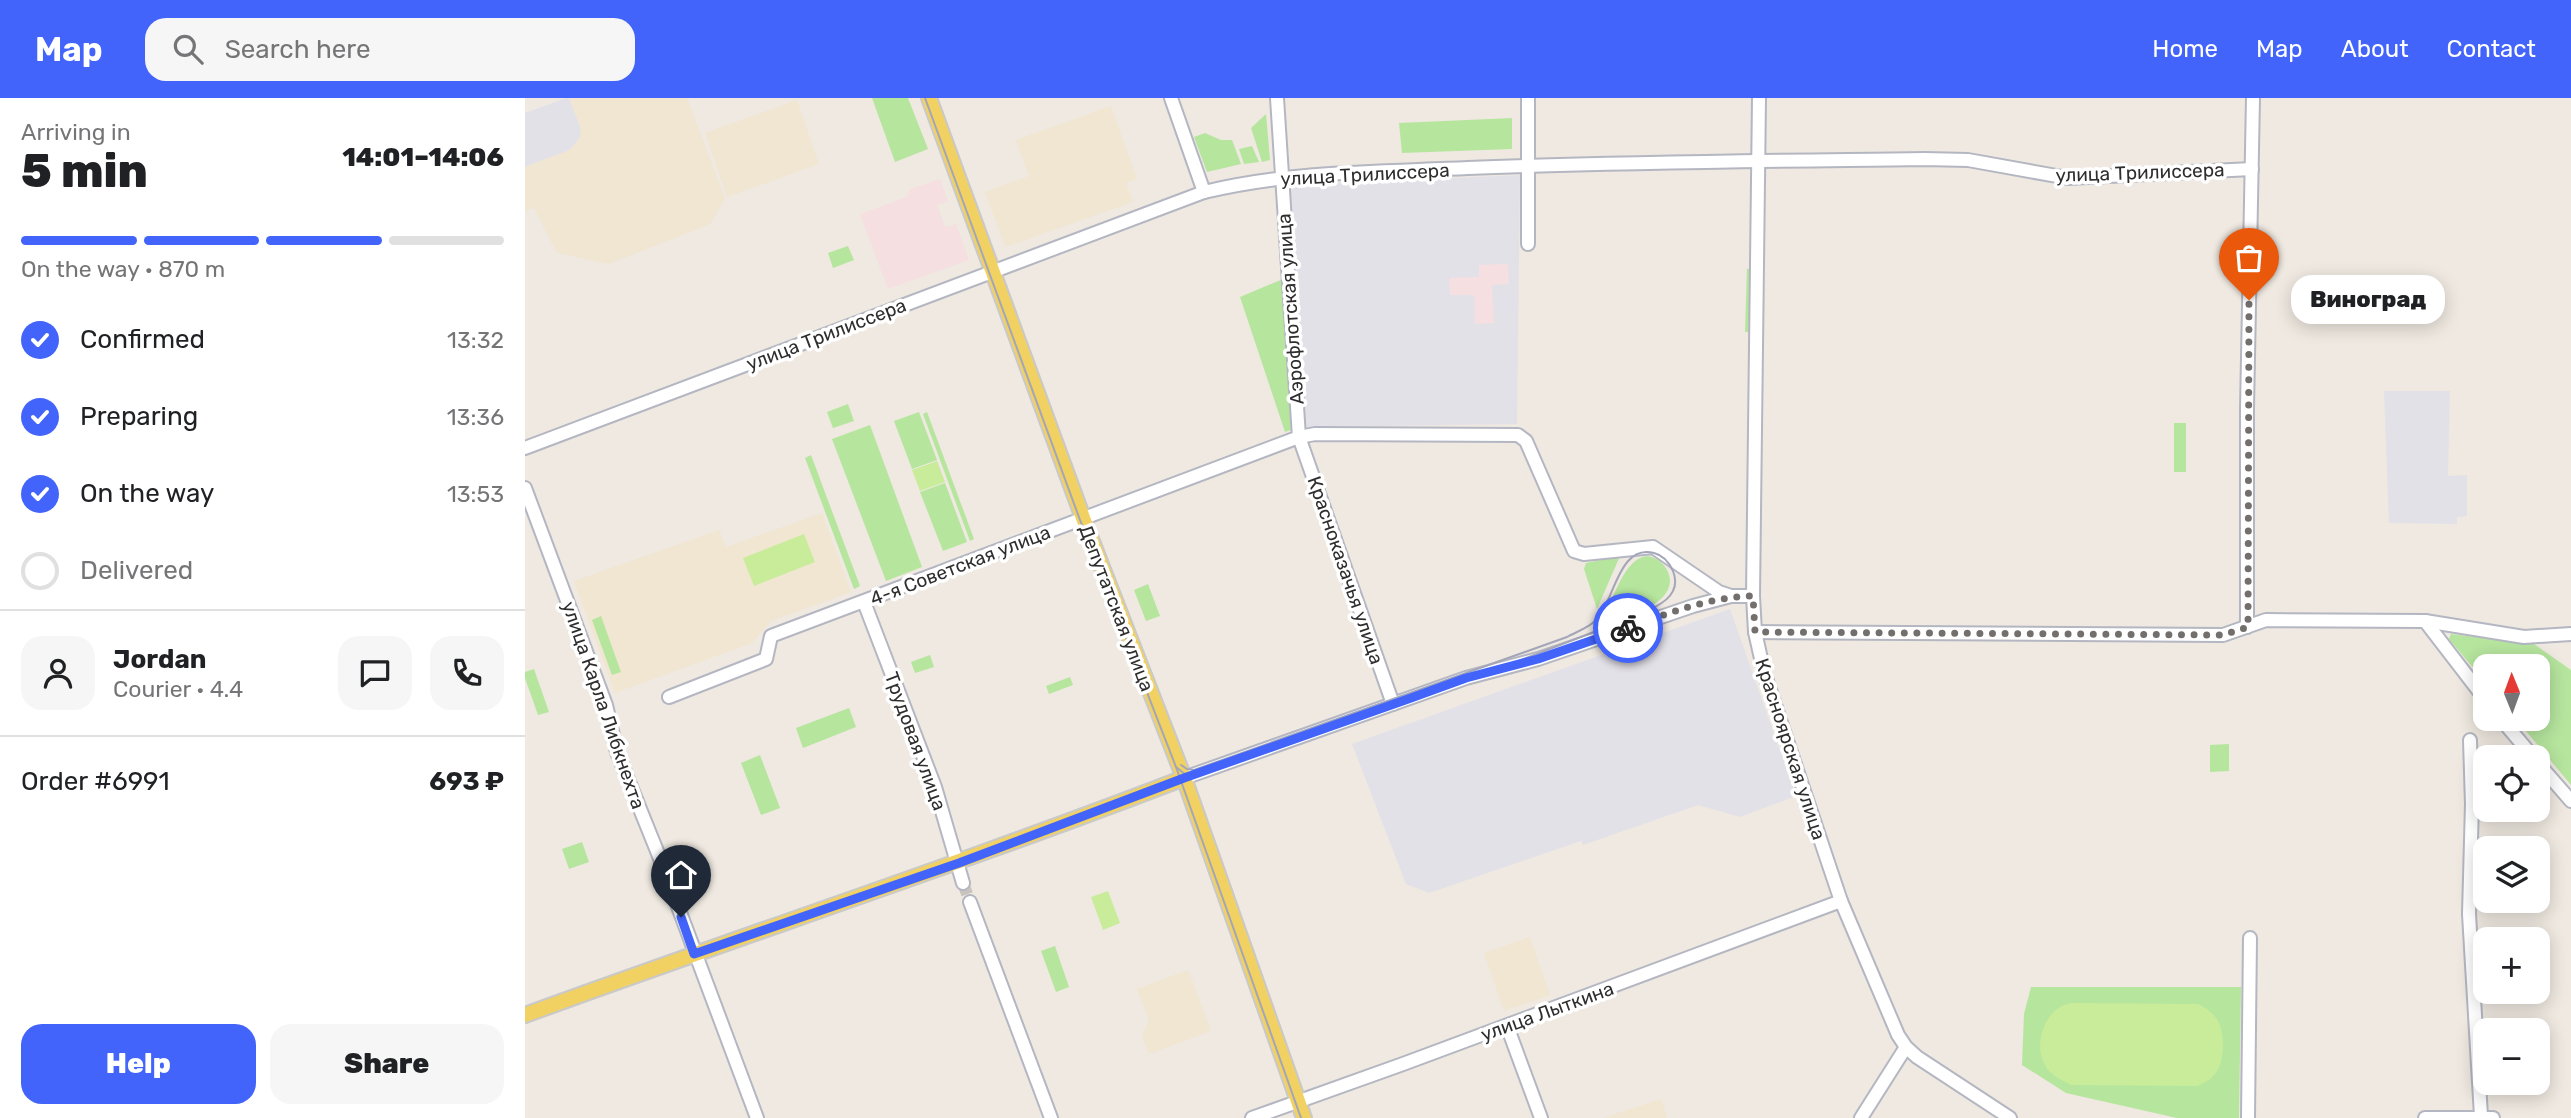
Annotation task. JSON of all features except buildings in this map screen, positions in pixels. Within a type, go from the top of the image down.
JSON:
[{"type":"main road","name":"Депутатская улица","points":[[929,98],[1083,519],[1184,778],[1304,1118]]},
{"type":"main road","points":[[525,1015],[959,863],[1184,778]]},
{"type":"street","points":[[1171,98],[1204,192]]},
{"type":"street","name":"Аэрофлотская улица","points":[[1277,98],[1299,437]]},
{"type":"street","points":[[1528,98],[1528,244]]},
{"type":"street","name":"Красноярская улица","points":[[1759,98],[1753,596],[1755,632],[1764,672],[1841,901],[1906,1047],[2010,1118]]},
{"type":"street","points":[[2248,627],[2247,409],[2253,98]]},
{"type":"street","name":"улица Трилиссера","points":[[525,448],[1204,192],[1260,180],[1528,166],[1759,161],[1968,160],[2068,178],[2252,169]]},
{"type":"street","name":"4-я Советская улица","points":[[670,697],[767,659],[771,636],[1299,437],[1383,434],[1518,435],[1526,442],[1574,551],[1584,554],[1653,547],[1719,592],[1731,596]]},
{"type":"street","name":"Красноказачья улица","points":[[1299,437],[1393,704]]},
{"type":"street","name":"улица Карла Либкнехта","points":[[525,488],[599,684],[617,752],[757,1118]]},
{"type":"street","points":[[1184,778],[1466,678],[1538,659],[1664,615],[1731,596],[1753,596]]},
{"type":"street","name":"Трудовая улица","points":[[864,602],[935,787],[963,883]]},
{"type":"street","points":[[1755,632],[2223,635],[2266,620],[2425,621],[2524,637],[2571,634]]},
{"type":"street","points":[[2425,621],[2473,683]]},
{"type":"street","points":[[2425,1118],[2487,1117],[2470,922],[2470,740]]},
{"type":"street","points":[[2550,777],[2571,802]]},
{"type":"street","name":"улица Лыткина","points":[[1252,1118],[1841,901]]},
{"type":"street","points":[[970,902],[1051,1118]]},
{"type":"street","points":[[2248,1118],[2250,938]]},
{"type":"street","points":[[1507,1026],[1541,1118]]},
{"type":"street","points":[[1861,1118],[1906,1047]]},
{"type":"shaded area","points":[[569,98],[581,136],[570,150],[525,167],[525,113]]},
{"type":"shaded area","points":[[569,98],[687,98],[725,199],[710,224],[609,264],[557,253],[534,208],[525,211],[525,167],[570,150],[581,136]]},
{"type":"shaded area","points":[[797,100],[819,164],[727,197],[705,133]]},
{"type":"shaded area","points":[[1111,106],[1137,179],[1126,183],[1133,202],[1005,247],[985,192],[1029,176],[1016,140]]},
{"type":"shaded area","points":[[1520,175],[1517,424],[1306,427],[1290,185]]},
{"type":"shaded area","points":[[940,179],[948,201],[937,205],[945,227],[956,224],[969,260],[888,289],[860,214],[907,197],[910,189]]},
{"type":"shaded area","points":[[1508,264],[1509,284],[1492,285],[1494,323],[1475,324],[1474,295],[1450,295],[1449,278],[1479,277],[1479,265]]},
{"type":"shaded area","points":[[2384,391],[2450,391],[2448,476],[2467,475],[2467,516],[2457,517],[2457,524],[2389,523]]},
{"type":"shaded area","points":[[822,513],[851,592],[771,621],[752,643],[615,693],[574,581],[719,530],[726,547]]},
{"type":"shaded area","points":[[1730,609],[1796,796],[1740,817],[1698,805],[1583,845],[1581,841],[1429,893],[1406,884],[1352,744]]},
{"type":"shaded area","points":[[1530,937],[1550,995],[1504,1011],[1484,953]]},
{"type":"shaded area","points":[[1188,970],[1211,1031],[1149,1054],[1142,1036],[1149,1020],[1137,989]]},
{"type":"shaded area","points":[[1661,1099],[1667,1118],[1603,1118]]},
{"type":"green space","points":[[872,98],[908,98],[928,149],[895,162]]},
{"type":"green space","points":[[1266,114],[1270,160],[1262,162],[1251,128]]},
{"type":"green space","points":[[1512,118],[1512,149],[1402,153],[1399,123]]},
{"type":"green space","points":[[1205,133],[1221,140],[1232,140],[1241,164],[1207,172],[1194,137]]},
{"type":"green space","points":[[1252,146],[1259,162],[1244,164],[1239,149]]},
{"type":"green space","points":[[848,246],[854,260],[833,268],[828,253]]},
{"type":"green space","points":[[1747,269],[1750,269],[1749,332],[1745,332]]},
{"type":"green space","points":[[1283,279],[1294,429],[1285,432],[1240,297]]},
{"type":"green space","points":[[848,404],[854,421],[833,428],[827,412]]},
{"type":"green space","points":[[919,412],[937,460],[912,469],[894,421]]},
{"type":"green space","points":[[927,412],[974,539],[970,541],[923,414]]},
{"type":"green space","points":[[2174,423],[2186,423],[2186,472],[2174,472]]},
{"type":"green space","points":[[870,425],[922,567],[886,581],[832,439]]},
{"type":"green space","points":[[811,455],[860,586],[854,589],[805,458]]},
{"type":"green space","points":[[937,461],[945,482],[920,491],[912,470]]},
{"type":"green space","points":[[945,483],[967,542],[943,551],[920,492]]},
{"type":"green space","points":[[804,534],[815,562],[754,586],[743,558]]},
{"type":"green space","points":[[1620,556],[1597,609],[1584,569],[1586,563]]},
{"type":"green space","points":[[1647,556],[1659,561],[1668,572],[1670,584],[1665,594],[1644,610],[1593,628],[1630,566]]},
{"type":"green space","points":[[1148,584],[1160,616],[1146,621],[1134,590]]},
{"type":"green space","points":[[601,616],[621,672],[612,675],[592,620]]},
{"type":"green space","points":[[2451,634],[2534,644],[2548,654],[2473,654],[2473,668],[2449,639]]},
{"type":"green space","points":[[930,655],[934,667],[915,673],[911,662]]},
{"type":"green space","points":[[2550,655],[2571,670],[2571,785],[2550,760],[2550,745],[2538,745],[2527,732],[2550,732]]},
{"type":"green space","points":[[534,669],[549,712],[538,715],[525,678],[525,672]]},
{"type":"green space","points":[[1070,677],[1073,685],[1049,694],[1046,686]]},
{"type":"green space","points":[[849,708],[856,727],[803,748],[796,728]]},
{"type":"green space","points":[[2229,744],[2229,771],[2210,772],[2210,745]]},
{"type":"green space","points":[[760,755],[780,808],[761,815],[741,763]]},
{"type":"green space","points":[[582,842],[589,862],[569,869],[562,849]]},
{"type":"green space","points":[[1108,891],[1120,923],[1103,930],[1091,897]]},
{"type":"green space","points":[[1055,946],[1069,987],[1056,992],[1041,951]]},
{"type":"green space","points":[[2031,987],[2241,987],[2239,1118],[2177,1118],[2066,1093],[2022,1065],[2024,1014]]},
{"type":"green space","points":[[2072,1003],[2198,1004],[2210,1012],[2219,1023],[2223,1043],[2222,1059],[2211,1078],[2198,1086],[2071,1085],[2047,1069],[2040,1046],[2049,1018],[2055,1011]]},
{"type":"tunnel","points":[[963,883],[970,902]]},
{"type":"tram line","points":[[925,98],[1080,520],[1176,767],[1301,1118]]},
{"type":"tram line","points":[[1176,767],[1186,775],[1196,776],[1490,672],[1638,615],[1660,604],[1671,594],[1675,580],[1673,571],[1660,555],[1642,552],[1632,557],[1625,566],[1602,613],[1595,621],[1567,637],[1194,770],[1181,765]]},
{"type":"way so far","points":[[1628,628],[1711,600],[1731,596],[1753,596],[1755,632],[2227,635],[2248,627],[2249,300]]},
{"type":"place","name":"Виноград","points":[[2249,300]]},
{"type":"route","points":[[681,917],[694,954],[959,863],[1184,778],[1466,678],[1538,659],[1628,628]]}]
